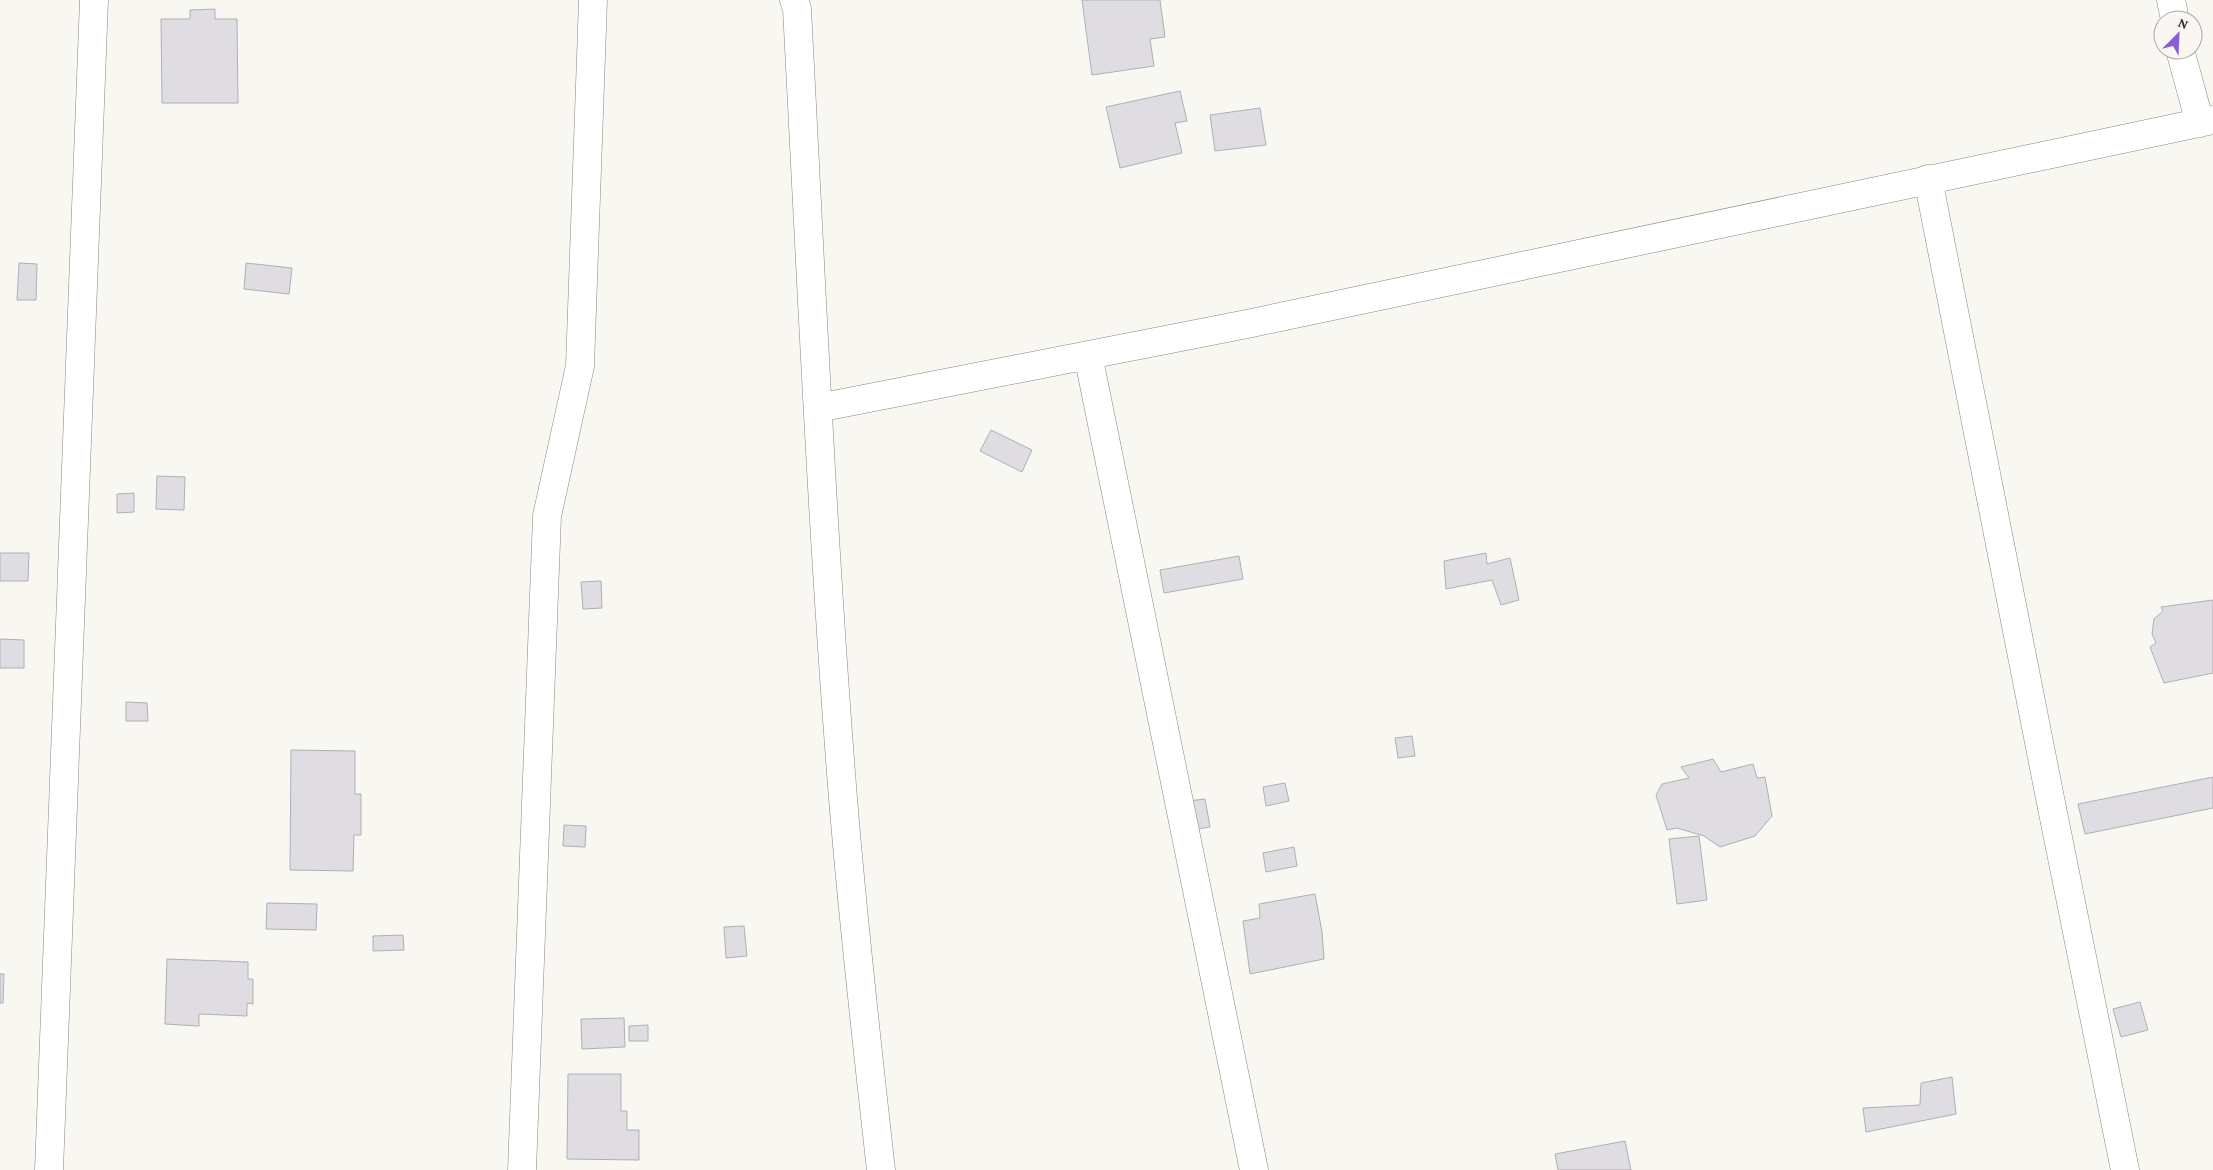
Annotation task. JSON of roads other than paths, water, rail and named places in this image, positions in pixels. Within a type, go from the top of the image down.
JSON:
[{"type":"street","points":[[49,1170],[94,0]]},
{"type":"street","points":[[522,1170],[547,516],[580,366],[593,0]]},
{"type":"street","points":[[794,0],[797,9],[818,408],[843,797],[860,982],[881,1170]]},
{"type":"street","points":[[818,408],[1088,355],[2206,121],[2184,60]]},
{"type":"street","points":[[1928,179],[2050,798],[2126,1170]]},
{"type":"street","points":[[1088,355],[1254,1170]]}]
